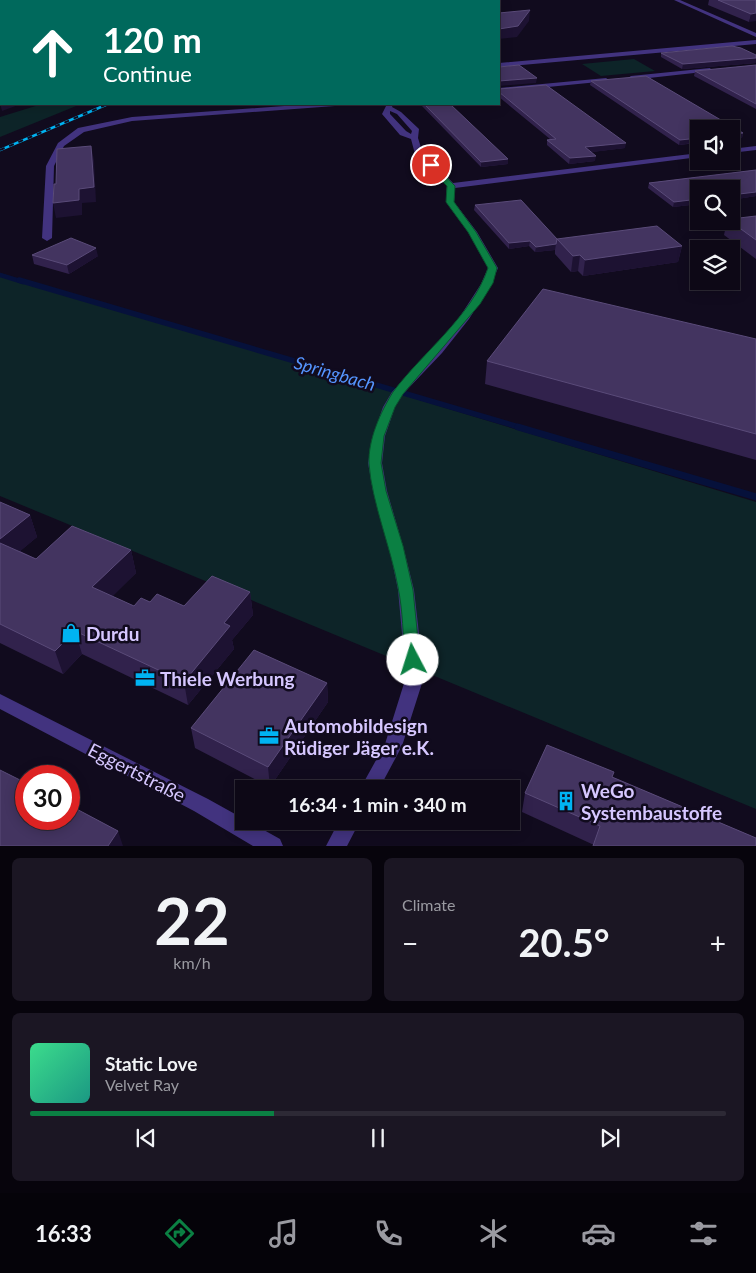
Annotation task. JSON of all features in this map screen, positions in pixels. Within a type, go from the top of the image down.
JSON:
[{"type":"street","points":[[679,1],[756,35]]},
{"type":"street","points":[[500,65],[756,42]]},
{"type":"street","points":[[623,78],[715,70]]},
{"type":"street","points":[[500,90],[614,79]]},
{"type":"street","points":[[48,238],[50,166],[61,145],[81,130],[132,119],[321,105]]},
{"type":"street","points":[[374,780],[393,746],[414,677],[406,590],[396,546],[380,491],[375,463],[379,436],[389,407],[401,390],[476,302],[488,283],[493,268],[472,232],[450,202],[451,186],[418,152],[414,138],[403,132],[386,114],[390,106]]},
{"type":"street","points":[[740,150],[756,148]]},
{"type":"street","points":[[451,186],[690,156]]},
{"type":"street","name":"Eggertstraße","points":[[0,701],[201,805],[272,846]]},
{"type":"street","points":[[336,846],[345,830]]},
{"type":"green space","points":[[634,59],[655,71],[601,76],[582,64]]},
{"type":"green space","points":[[39,105],[79,105],[0,137],[0,117]]},
{"type":"green space","points":[[0,273],[756,502],[756,809],[0,496]]},
{"type":"building","points":[[718,0],[756,0],[756,13],[751,14]]},
{"type":"building","points":[[530,10],[518,26],[500,29],[500,13]]},
{"type":"building","points":[[732,46],[756,55],[756,58],[683,64],[661,53]]},
{"type":"building","points":[[519,65],[537,78],[500,81],[500,67]]},
{"type":"building","points":[[756,65],[756,104],[695,71]]},
{"type":"building","points":[[646,76],[721,120],[690,120],[690,139],[680,140],[591,81]]},
{"type":"building","points":[[546,85],[626,143],[585,147],[596,156],[570,158],[547,140],[556,139],[500,93],[500,89]]},
{"type":"building","points":[[425,105],[451,105],[508,159],[481,162]]},
{"type":"building","points":[[91,146],[94,187],[79,189],[79,200],[53,203],[54,184],[56,184],[57,149]]},
{"type":"building","points":[[756,170],[756,192],[740,194],[740,180],[690,180],[690,200],[674,202],[649,183]]},
{"type":"building","points":[[521,200],[557,239],[556,244],[536,247],[530,241],[509,243],[475,205]]},
{"type":"building","points":[[756,216],[756,240],[740,228],[740,218]]},
{"type":"building","points":[[657,226],[682,246],[585,260],[580,255],[573,256],[557,239]]},
{"type":"building","points":[[71,238],[96,248],[67,265],[32,255]]},
{"type":"building","points":[[543,289],[756,339],[756,434],[487,361]]},
{"type":"building","points":[[0,502],[30,515],[0,539]]},
{"type":"building","points":[[72,526],[131,550],[92,587],[134,606],[141,598],[150,602],[157,594],[184,606],[212,576],[250,592],[224,623],[230,626],[184,682],[75,631],[55,651],[0,624],[0,543],[36,559]]},
{"type":"building","points":[[254,650],[327,683],[268,767],[191,728]]},
{"type":"building","points":[[547,745],[614,772],[612,777],[756,838],[756,846],[593,846],[600,826],[525,793]]},
{"type":"building","points":[[0,770],[15,778],[15,830],[80,830],[80,811],[118,831],[108,846],[0,846]]},
{"type":"waterway","name":"Springbach","points":[[0,275],[23,282]]},
{"type":"waterway","name":"Springbach","points":[[19,280],[522,428]]},
{"type":"waterway","name":"Springbach","points":[[518,427],[756,497]]},
{"type":"railway","points":[[0,150],[106,105]]},
{"type":"place","name":"Durdu","points":[[71,633]]},
{"type":"place","name":"Thiele Werbung","points":[[145,678]]},
{"type":"place","name":"Automobildesign Rüdiger Jäger e.K.","points":[[269,736]]},
{"type":"place","name":"WeGo Systembaustoffe","points":[[566,801]]},
{"type":"route","points":[[413,660],[406,590],[396,546],[380,491],[375,463],[379,436],[389,407],[398,392],[476,302],[488,283],[493,268],[472,232],[450,202],[451,186],[431,165]]}]
